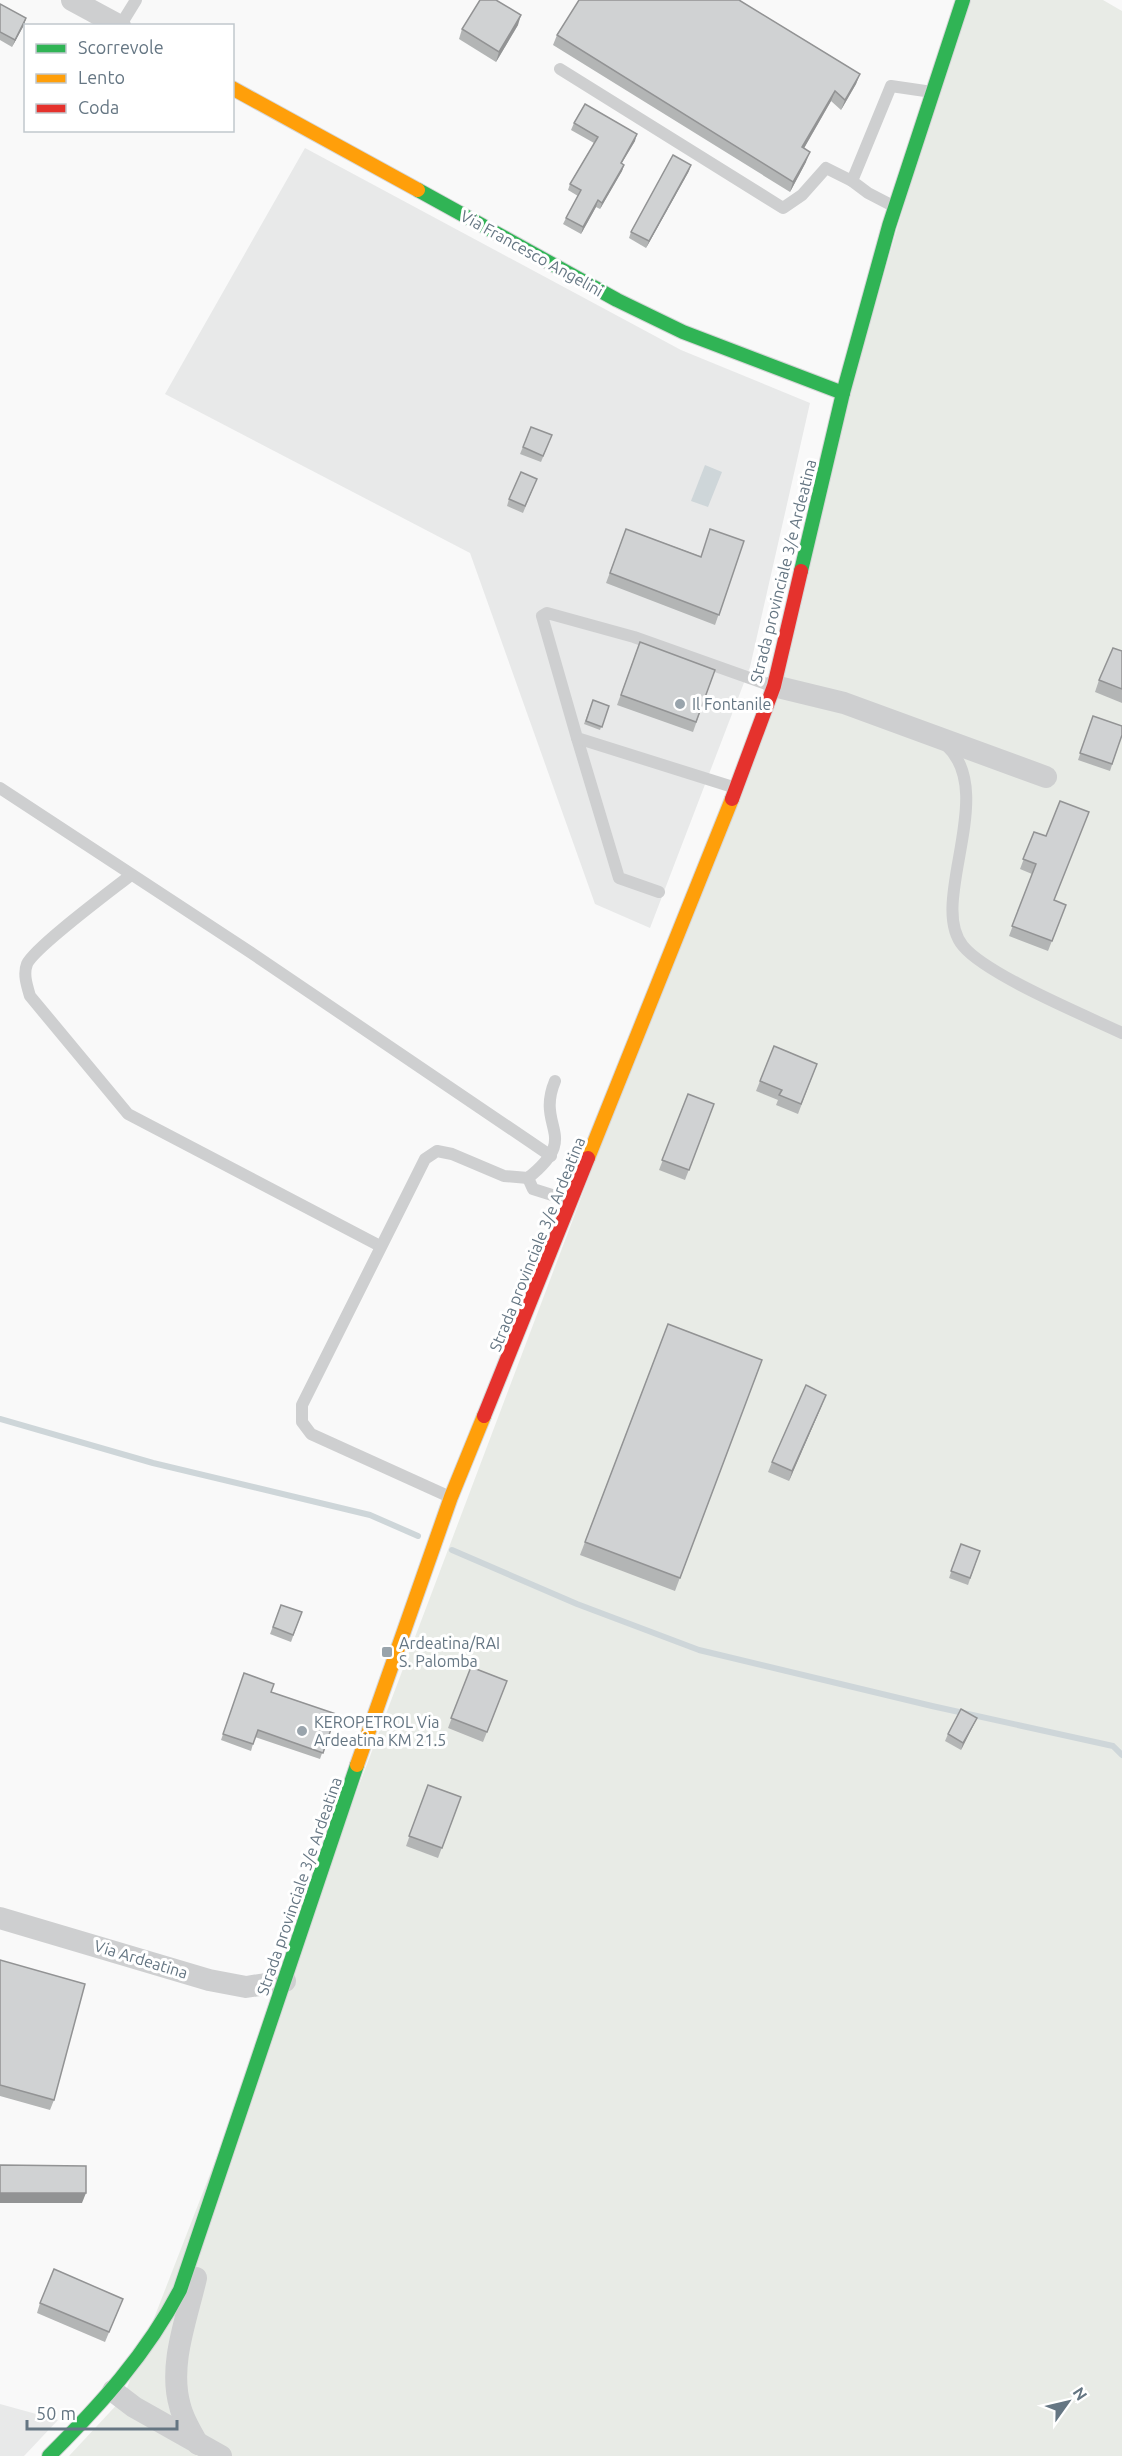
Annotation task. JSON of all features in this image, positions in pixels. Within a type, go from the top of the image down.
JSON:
[{"type":"main road","name":"Strada provinciale 3/e Ardeatina","points":[[49,2456],[113,2391],[146,2351],[164,2324],[180,2290],[385,1683],[451,1497],[572,1201],[736,788],[774,686],[843,393],[895,207],[963,0]]},
{"type":"main road","name":"Via Francesco Angelini","points":[[234,89],[617,300],[683,332],[843,393]]},
{"type":"street","points":[[72,0],[116,24]]},
{"type":"street","points":[[774,686],[844,703],[1046,777]]},
{"type":"street","name":"Via Ardeatina","points":[[0,1918],[209,1980],[246,1987],[285,1981]]},
{"type":"street","points":[[198,2450],[180,2408],[177,2392],[177,2363],[224,2163]]},
{"type":"street","points":[[113,2391],[134,2407],[167,2425],[198,2450],[221,2456]]},
{"type":"lane","points":[[121,24],[136,0]]},
{"type":"lane","points":[[560,69],[783,208],[802,195],[826,168],[895,207]]},
{"type":"lane","points":[[852,181],[891,86],[933,92]]},
{"type":"lane","points":[[659,892],[619,878],[542,616],[547,613],[634,637],[774,686]]},
{"type":"lane","points":[[577,738],[736,788]]},
{"type":"lane","points":[[939,739],[959,760],[964,777],[965,824],[952,921],[958,939],[973,955],[999,971],[1122,1033]]},
{"type":"lane","points":[[0,788],[551,1156]]},
{"type":"lane","points":[[131,875],[47,943],[27,963],[25,978],[30,996],[128,1114],[380,1246]]},
{"type":"lane","points":[[451,1497],[311,1434],[302,1422],[302,1406],[425,1159],[436,1151],[452,1154],[504,1176],[528,1178],[551,1156],[557,1143],[548,1108],[555,1082]]},
{"type":"lane","points":[[528,1178],[533,1189],[572,1201]]},
{"type":"shaded area","points":[[963,0],[1103,0],[1122,11],[1122,2456],[69,2456],[123,2398],[285,1981],[736,788]]},
{"type":"shaded area","points":[[305,148],[681,350],[810,403],[750,667],[650,928],[595,904],[470,553],[165,394]]},
{"type":"shaded area","points":[[705,465],[722,472],[708,507],[691,501]]},
{"type":"shaded area","points":[[0,2404],[58,2420],[24,2456],[0,2456]]},
{"type":"building","points":[[480,0],[496,0],[521,15],[499,52],[462,29]]},
{"type":"building","points":[[579,0],[739,0],[860,74],[845,100],[835,91],[802,147],[810,152],[793,182],[557,35]]},
{"type":"building","points":[[0,4],[26,18],[15,40],[0,32]]},
{"type":"building","points":[[585,104],[637,134],[621,163],[624,165],[602,203],[598,200],[583,227],[566,218],[581,190],[570,184],[598,137],[574,123]]},
{"type":"building","points":[[673,155],[691,165],[649,241],[631,232]]},
{"type":"building","points":[[531,427],[552,435],[543,456],[523,447]]},
{"type":"building","points":[[521,472],[537,479],[525,506],[509,499]]},
{"type":"building","points":[[626,529],[701,557],[710,529],[744,541],[719,615],[610,573]]},
{"type":"building","points":[[640,642],[715,670],[696,722],[621,695]]},
{"type":"building","points":[[1113,648],[1122,651],[1122,689],[1099,680]]},
{"type":"building","points":[[593,700],[609,706],[602,727],[586,721]]},
{"type":"building","points":[[1093,716],[1122,726],[1122,735],[1112,764],[1080,753]]},
{"type":"building","points":[[1060,801],[1089,812],[1054,900],[1066,905],[1052,941],[1012,926],[1036,864],[1023,859],[1034,832],[1046,836]]},
{"type":"building","points":[[774,1046],[817,1064],[801,1104],[779,1095],[782,1090],[760,1081]]},
{"type":"building","points":[[688,1094],[714,1104],[689,1170],[662,1160]]},
{"type":"building","points":[[668,1324],[762,1360],[680,1578],[585,1542]]},
{"type":"building","points":[[806,1385],[826,1395],[792,1471],[772,1462]]},
{"type":"building","points":[[961,1544],[980,1551],[970,1578],[951,1571]]},
{"type":"building","points":[[281,1605],[302,1612],[293,1635],[273,1627]]},
{"type":"building","points":[[471,1667],[507,1681],[487,1732],[451,1718]]},
{"type":"building","points":[[244,1673],[274,1684],[271,1692],[336,1714],[323,1753],[258,1730],[253,1744],[223,1734]]},
{"type":"building","points":[[961,1709],[977,1718],[963,1743],[948,1734]]},
{"type":"building","points":[[428,1785],[461,1797],[442,1848],[409,1836]]},
{"type":"building","points":[[0,1960],[85,1984],[54,2100],[0,2085]]},
{"type":"building","points":[[0,2165],[86,2166],[86,2193],[0,2193]]},
{"type":"building","points":[[54,2269],[123,2299],[109,2332],[40,2303]]},
{"type":"waterway","points":[[0,1419],[153,1463],[370,1515],[418,1536]]},
{"type":"waterway","points":[[452,1550],[577,1604],[699,1650],[932,1706],[1113,1746],[1122,1755]]},
{"type":"traffic: fast","points":[[801,571],[843,393],[889,226],[963,0]]},
{"type":"traffic: fast","points":[[418,190],[617,300],[683,332],[843,393]]},
{"type":"traffic: fast","points":[[49,2456],[86,2418],[137,2358],[167,2314],[180,2290],[357,1765]]},
{"type":"traffic: slow","points":[[234,89],[418,190]]},
{"type":"traffic: slow","points":[[588,1158],[732,799]]},
{"type":"traffic: slow","points":[[357,1765],[451,1497],[484,1416]]},
{"type":"traffic: jam","points":[[732,799],[774,686],[801,571]]},
{"type":"traffic: jam","points":[[484,1416],[588,1158]]},
{"type":"place","name":"Il Fontanile","points":[[680,704]]},
{"type":"place","name":"Ardeatina/RAI S. Palomba","points":[[387,1652]]},
{"type":"place","name":"KEROPETROL Via Ardeatina KM 21.5","points":[[302,1731]]}]
